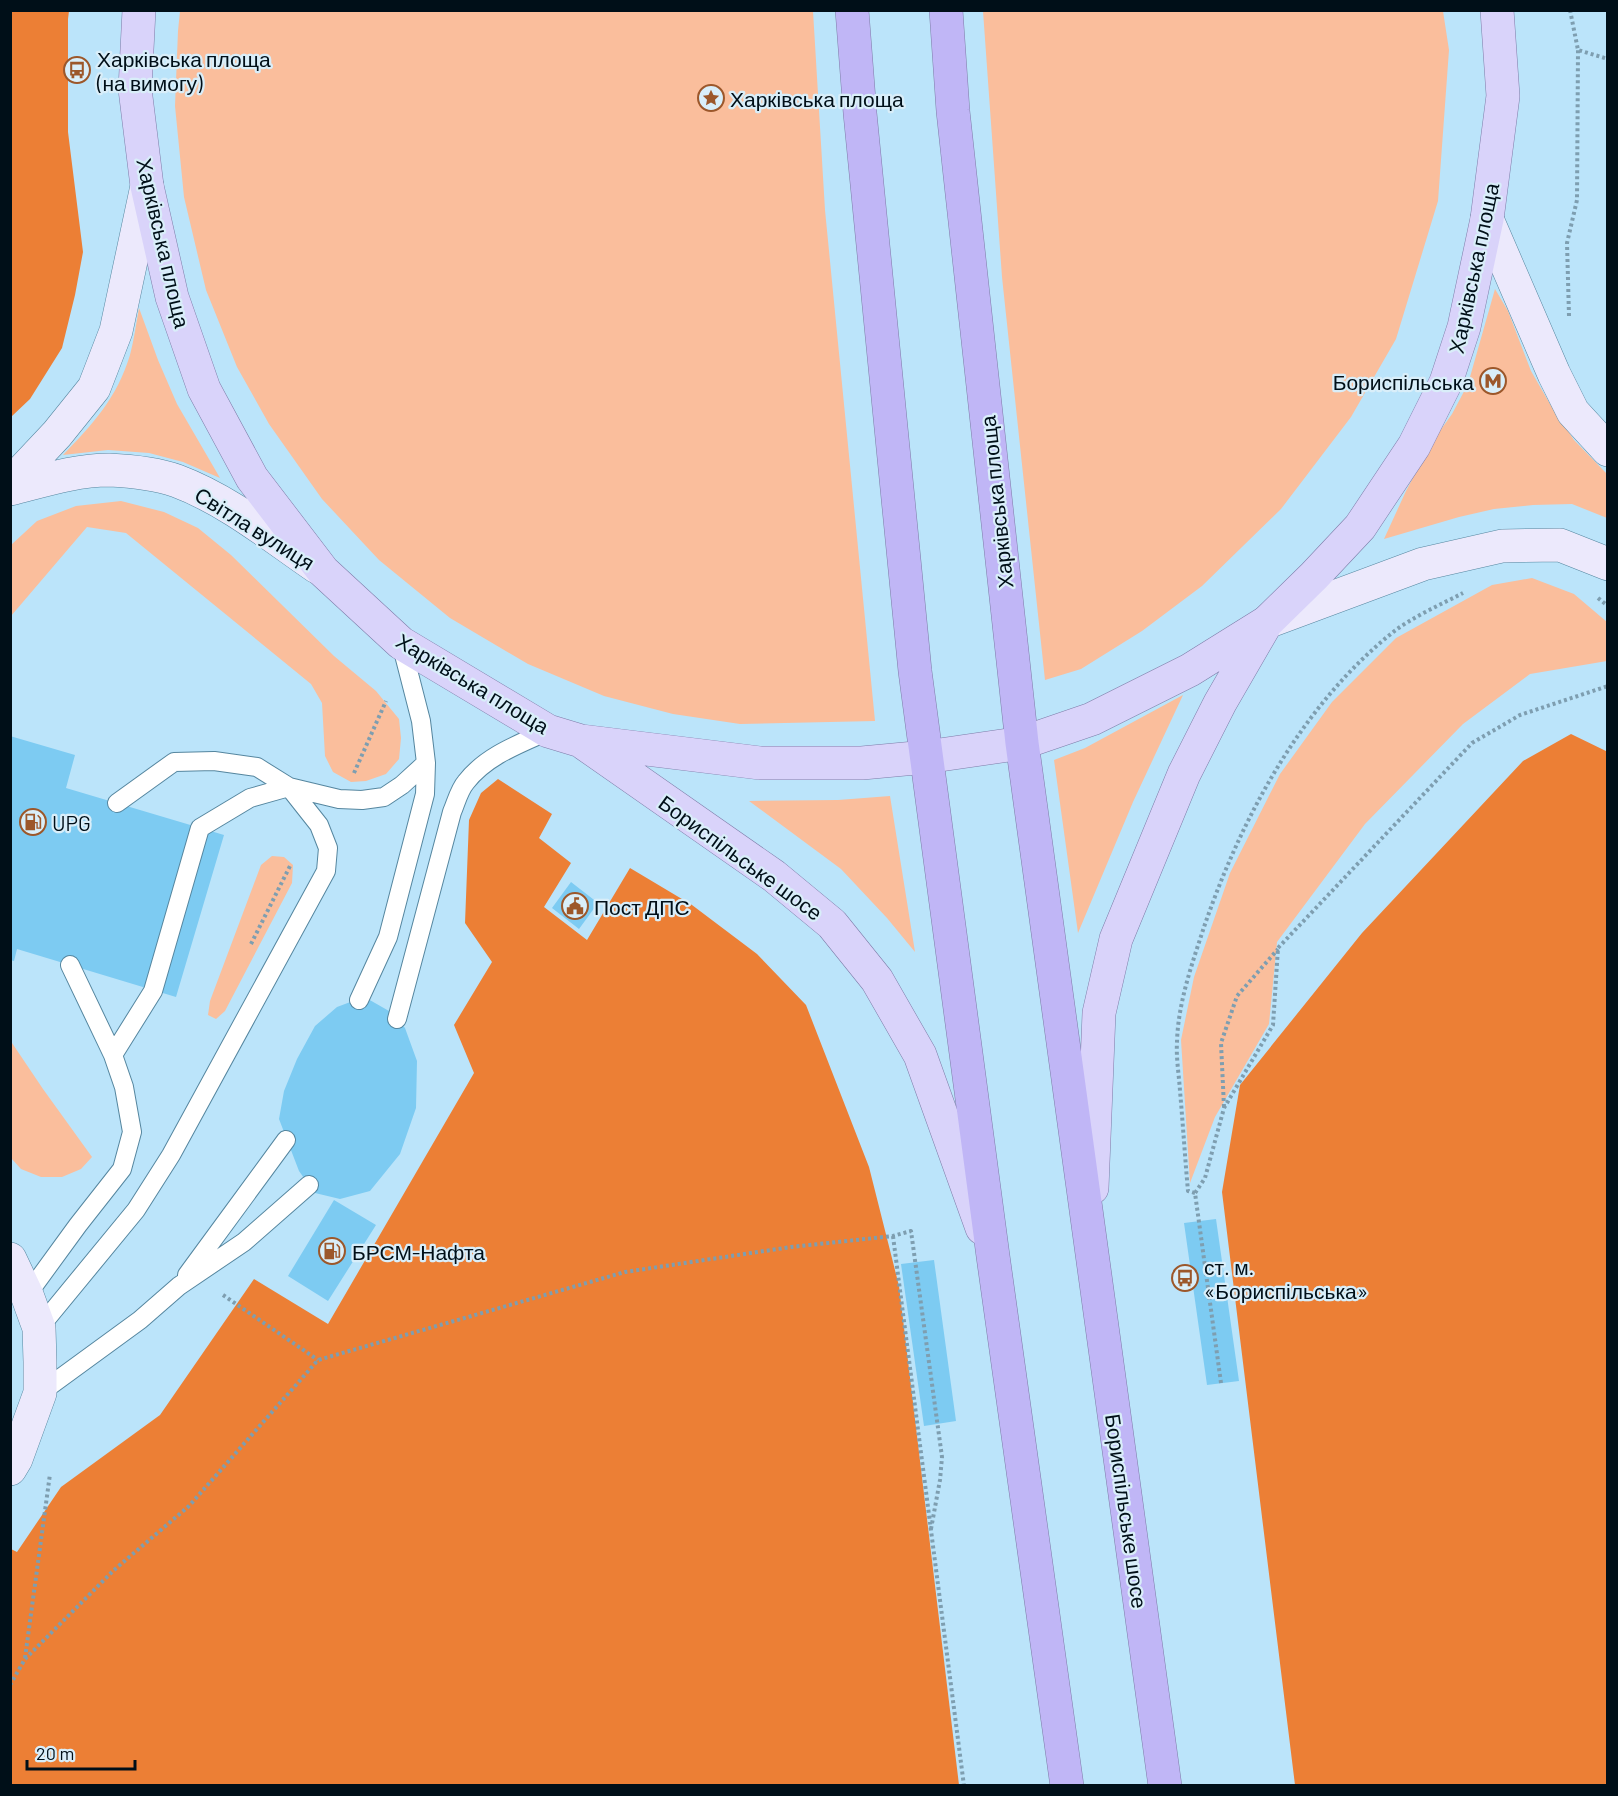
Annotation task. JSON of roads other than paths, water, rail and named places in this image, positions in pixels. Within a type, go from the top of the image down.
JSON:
[{"type":"highway","points":[[852,10],[860,113],[914,659],[926,758]]},
{"type":"highway","name":"Харківська площа","points":[[946,10],[955,122],[1022,743]]},
{"type":"highway","name":"Бориспільське шосе","points":[[1022,743],[1165,1785]]},
{"type":"highway","name":"Бориспільське шосе","points":[[926,758],[1067,1785]]},
{"type":"main road","name":"Харківська площа","points":[[139,10],[135,89],[147,186],[172,297],[204,389],[252,478],[323,571],[401,643],[548,731],[581,741],[760,763],[862,763],[926,758],[1022,743],[1102,714],[1190,670],[1267,622],[1314,576],[1360,527],[1414,446],[1446,382],[1464,327],[1487,219],[1503,96],[1497,10]]},
{"type":"main road","points":[[10,484],[57,434],[94,388],[116,331],[147,186]]},
{"type":"main road","points":[[1487,219],[1554,374],[1573,412],[1608,450]]},
{"type":"main road","name":"Світла вулиця","points":[[10,489],[72,474],[108,470],[144,474],[176,481],[226,505],[323,571]]},
{"type":"main road","points":[[1267,622],[1423,564],[1502,546],[1560,545],[1608,564]]},
{"type":"main road","name":"Бориспільське шосе","points":[[1090,1238],[1099,1013],[1116,939],[1184,774],[1220,703],[1267,622]]},
{"type":"main road","name":"Бориспільське шосе","points":[[581,741],[774,876],[832,924],[877,980],[920,1055],[993,1256]]},
{"type":"main road","points":[[10,1259],[39,1328],[40,1393],[10,1470]]},
{"type":"lane","points":[[359,999],[388,937],[425,794],[426,763],[421,721],[401,643]]},
{"type":"lane","points":[[397,1019],[452,812],[465,783],[487,762],[514,746],[548,731]]},
{"type":"lane","points":[[39,1328],[136,1210],[171,1155],[326,871],[328,848],[319,825],[289,788],[257,767],[214,761],[174,762],[117,803]]},
{"type":"lane","points":[[113,1054],[153,991],[200,828],[250,798],[289,788],[339,799],[362,800],[384,797],[402,786],[426,763]]},
{"type":"lane","points":[[27,1295],[122,1169],[132,1132],[124,1087],[113,1054],[70,965]]},
{"type":"lane","points":[[179,1286],[286,1140]]},
{"type":"lane","points":[[40,1393],[140,1320],[179,1286],[244,1242],[309,1185]]},
{"type":"place","name":"Харківська площа (на вимогу)","points":[[77,70]]},
{"type":"place","name":"Харківська площа","points":[[711,98]]},
{"type":"place","name":"Бориспільська","points":[[1493,381]]},
{"type":"place","name":"UPG","points":[[33,822]]},
{"type":"place","name":"Пост ДПС","points":[[575,906]]},
{"type":"place","name":"БРСМ-Нафта","points":[[332,1251]]},
{"type":"place","name":"ст. м. «Бориспільська»","points":[[1185,1278]]}]
